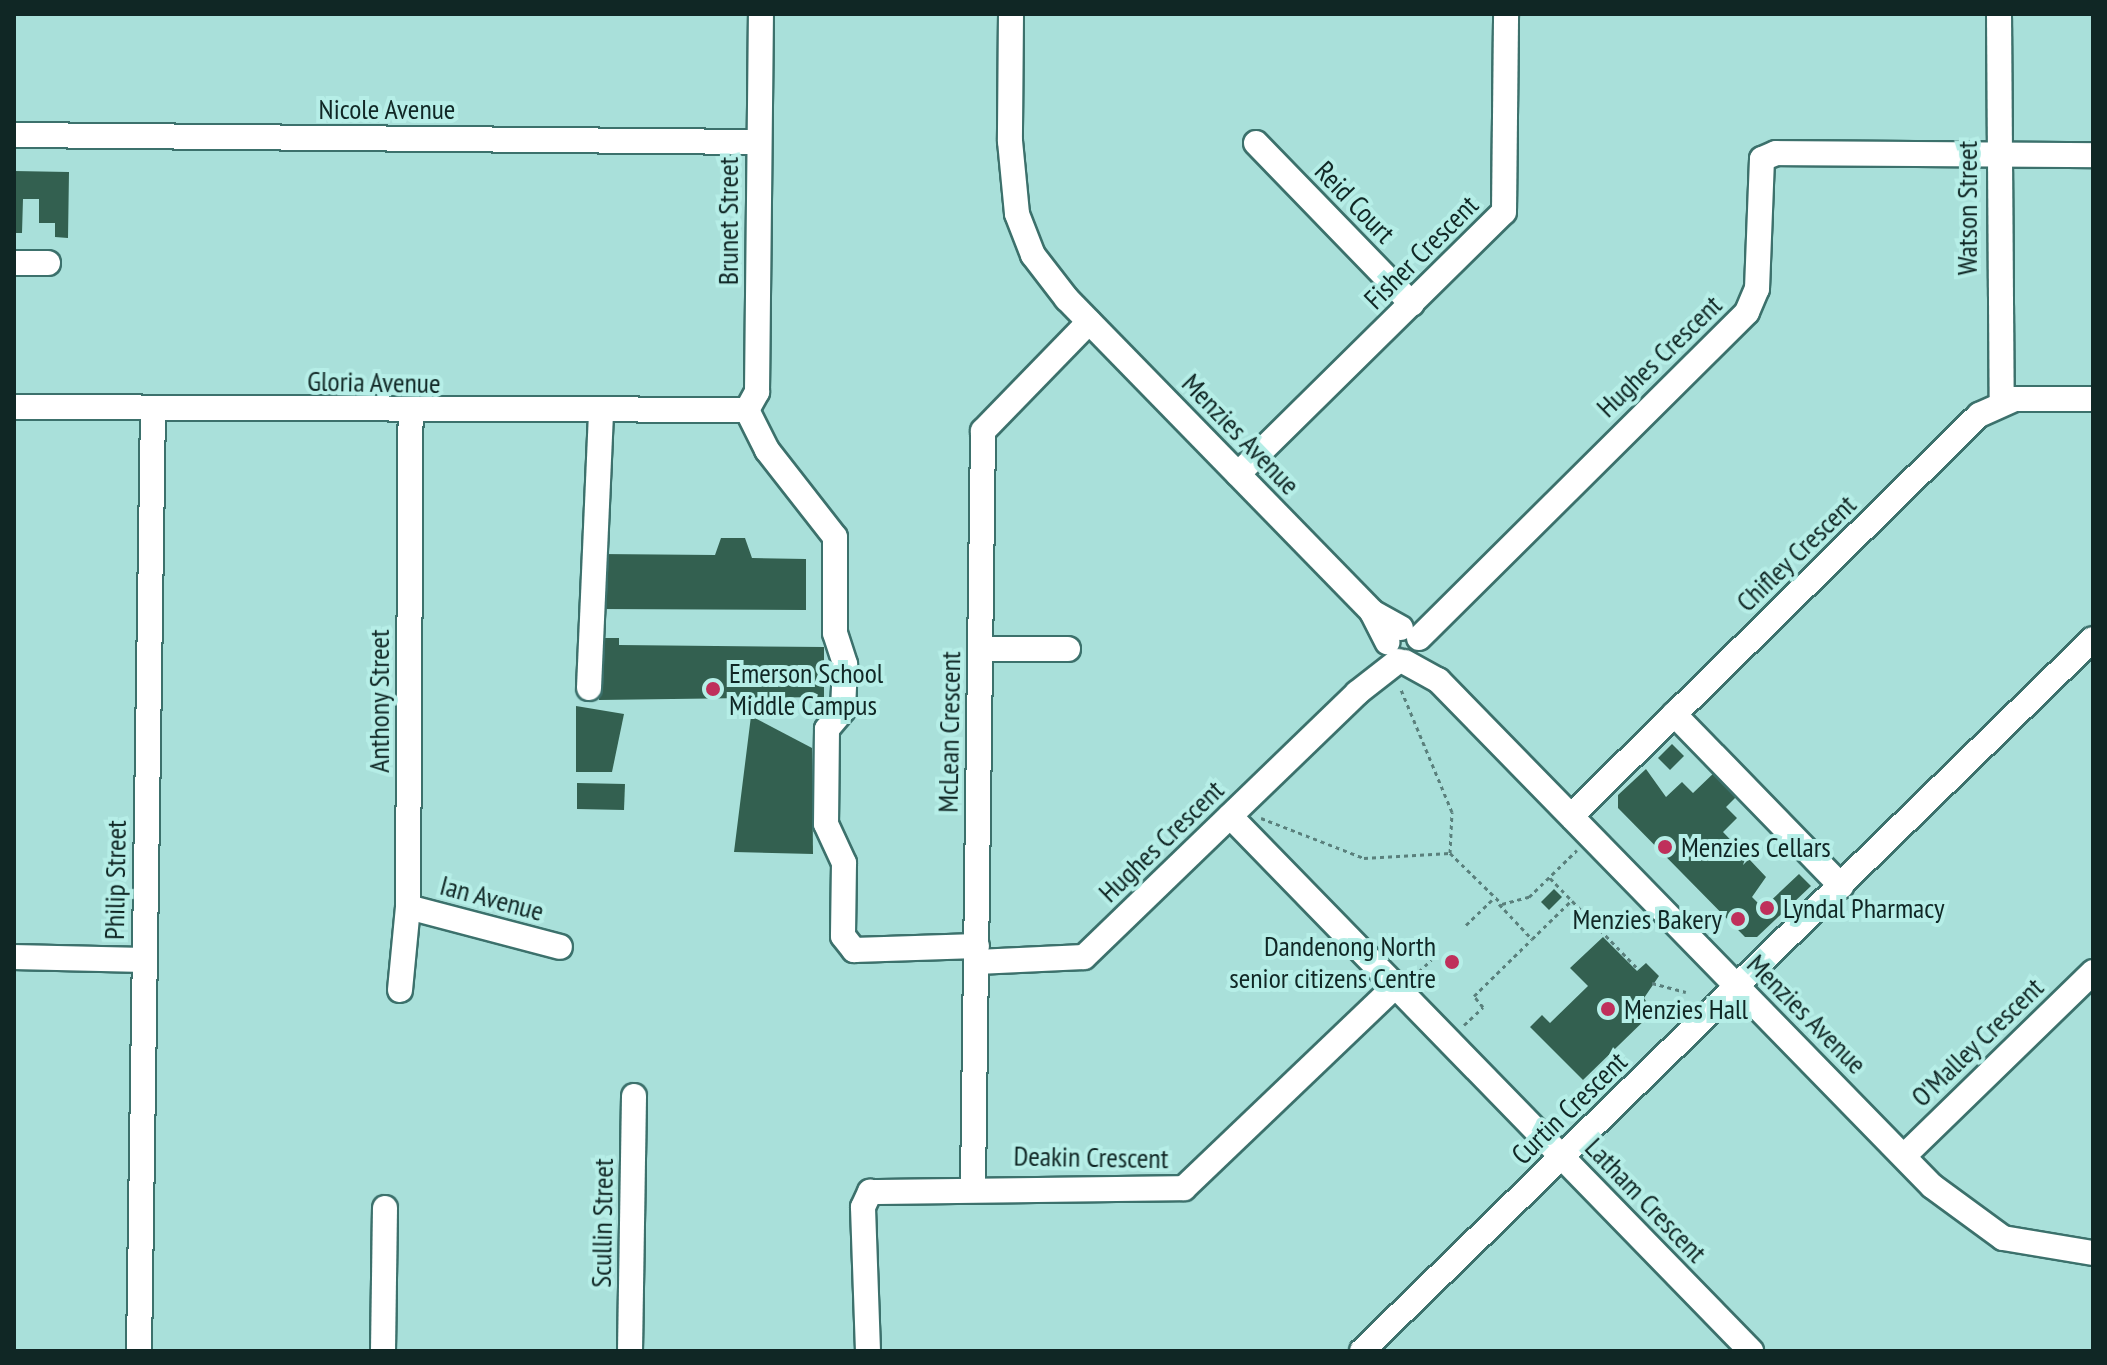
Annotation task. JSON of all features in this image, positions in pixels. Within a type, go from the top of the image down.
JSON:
[{"type":"street","name":"Brunet Street","points":[[740,412],[757,392],[761,14]]},
{"type":"street","name":"Menzies Avenue","points":[[1011,14],[1010,141],[1020,228],[1067,299],[1372,612],[1403,649],[1438,680],[1904,1156],[1984,1244],[2032,1258],[2087,1253]]},
{"type":"street","name":"Fisher Crescent","points":[[1238,474],[1504,212],[1506,14]]},
{"type":"street","name":"Watson Street","points":[[1999,14],[1997,154],[2002,402]]},
{"type":"street","name":"Nicole Avenue","points":[[14,135],[759,142]]},
{"type":"street","name":"Reid Court","points":[[1256,143],[1412,304]]},
{"type":"street","name":"Hughes Crescent","points":[[740,412],[835,537],[835,633],[845,664],[843,710],[827,729],[826,824],[844,863],[843,936],[854,950],[1084,957],[1747,312],[1757,289],[1762,159],[1776,153],[2093,155]]},
{"type":"street","points":[[14,263],[48,263]]},
{"type":"street","name":"McLean Crescent","points":[[973,1186],[983,431],[1089,322]]},
{"type":"street","points":[[2002,402],[2093,399]]},
{"type":"street","name":"Chifley Crescent","points":[[1571,816],[1979,415],[2002,402]]},
{"type":"street","name":"Gloria Avenue","points":[[14,407],[740,412]]},
{"type":"street","name":"Philip Street","points":[[139,1351],[153,409]]},
{"type":"street","name":"Anthony Street","points":[[400,990],[408,907],[411,412]]},
{"type":"street","points":[[589,688],[601,412]]},
{"type":"street","name":"Curtin Crescent","points":[[1362,1351],[2093,639]]},
{"type":"street","points":[[981,649],[1068,649]]},
{"type":"street","points":[[1674,714],[1841,886]]},
{"type":"street","name":"Latham Crescent","points":[[1230,816],[1403,983],[1562,1157],[1751,1351]]},
{"type":"street","name":"Ian Avenue","points":[[408,907],[560,947]]},
{"type":"street","points":[[14,957],[144,960]]},
{"type":"street","name":"O'Malley Crescent","points":[[1904,1156],[2093,972]]},
{"type":"street","name":"Deakin Crescent","points":[[868,1351],[866,1195],[886,1187],[1184,1188],[1403,983]]},
{"type":"street","name":"Scullin Street","points":[[630,1351],[634,1096]]},
{"type":"street","points":[[383,1351],[385,1208]]},
{"type":"path","points":[[1403,649],[1452,812],[1450,853],[1532,939]]},
{"type":"path","points":[[1261,818],[1364,858],[1450,853]]},
{"type":"path","points":[[1497,902],[1529,897],[1584,843]]},
{"type":"path","points":[[1550,878],[1639,970]]},
{"type":"path","points":[[1466,925],[1492,900]]},
{"type":"path","points":[[1461,1028],[1483,1007],[1474,996],[1572,900]]},
{"type":"path","points":[[1403,983],[1431,960]]},
{"type":"path","points":[[1652,983],[1686,992]]},
{"type":"building","points":[[14,171],[69,172],[68,238],[55,237],[55,223],[39,223],[39,199],[23,199],[22,233],[14,233]]},
{"type":"building","points":[[721,538],[745,538],[752,558],[806,559],[806,610],[600,609],[600,554],[715,555]]},
{"type":"building","points":[[599,638],[619,638],[619,645],[824,647],[824,697],[599,700]]},
{"type":"building","points":[[576,706],[624,714],[612,772],[576,772]]},
{"type":"building","points":[[751,716],[812,748],[813,854],[734,852]]},
{"type":"building","points":[[1672,744],[1684,756],[1670,770],[1658,758]]},
{"type":"building","points":[[1646,769],[1666,797],[1682,782],[1693,793],[1718,769],[1740,793],[1726,807],[1737,818],[1723,832],[1746,856],[1743,865],[1749,859],[1766,877],[1752,897],[1763,908],[1799,874],[1811,886],[1757,937],[1745,937],[1618,808],[1618,795]]},
{"type":"building","points":[[577,783],[625,784],[624,810],[577,809]]},
{"type":"building","points":[[1554,889],[1562,897],[1549,910],[1541,902]]},
{"type":"building","name":"Menzies Hall","points":[[1603,937],[1637,971],[1646,963],[1659,976],[1644,998],[1653,1012],[1583,1080],[1530,1027],[1542,1015],[1550,1023],[1588,986],[1570,968]]},
{"type":"place","name":"Emerson School Middle Campus","points":[[713,689]]},
{"type":"place","name":"Menzies Cellars","points":[[1665,847]]},
{"type":"place","name":"Lyndal Pharmacy","points":[[1767,908]]},
{"type":"place","name":"Menzies Bakery","points":[[1738,919]]},
{"type":"place","name":"Dandenong North senior citizens Centre","points":[[1452,962]]},
{"type":"place","name":"Menzies Hall","points":[[1608,1009]]}]
